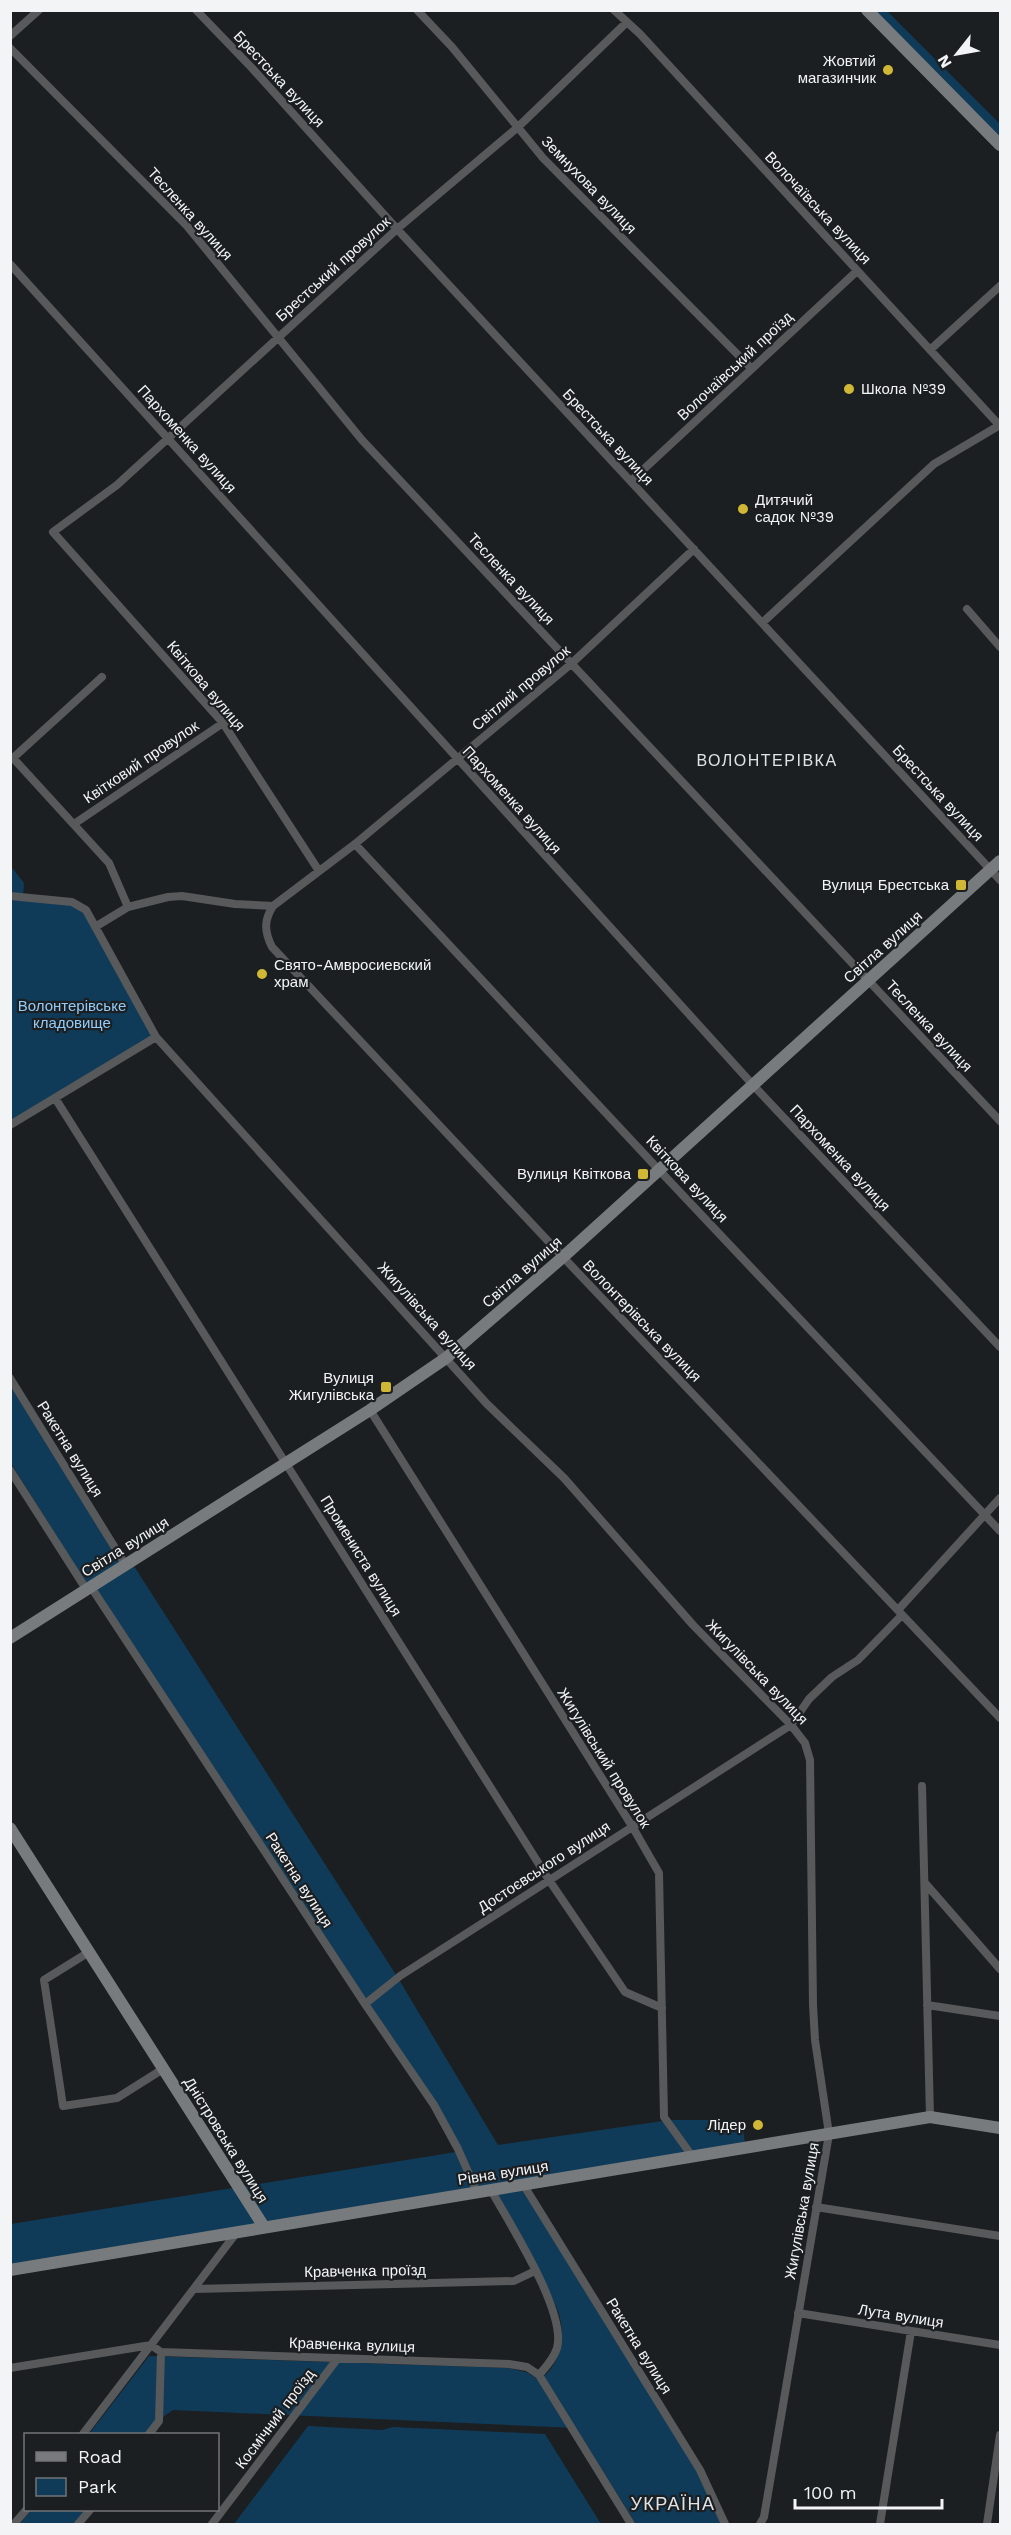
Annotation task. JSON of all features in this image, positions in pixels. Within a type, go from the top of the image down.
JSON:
[{"type":"street","points":[[10,36],[39,10]]},
{"type":"street","name":"Брестська вулиця","points":[[196,10],[1000,880]]},
{"type":"street","name":"Земнухова вулиця","points":[[417,10],[452,47],[543,158],[752,369]]},
{"type":"street","name":"Волочаївська вулиця","points":[[614,10],[1000,426]]},
{"type":"street","points":[[867,10],[1000,145]]},
{"type":"street","name":"Брестський провулок","points":[[53,532],[117,485],[397,229],[518,127],[627,22]]},
{"type":"street","name":"Тесленка вулиця","points":[[10,48],[187,226],[362,440],[1000,1121]]},
{"type":"street","name":"Пархоменка вулиця","points":[[10,264],[753,1085],[1000,1347]]},
{"type":"street","name":"Волочаївський проїзд","points":[[631,481],[857,271]]},
{"type":"street","points":[[930,350],[1000,286]]},
{"type":"street","points":[[762,623],[934,464],[1000,426]]},
{"type":"street","name":"Квіткова вулиця","points":[[53,532],[223,723],[319,871]]},
{"type":"street","name":"Світлий провулок","points":[[273,906],[355,844],[571,664],[694,549]]},
{"type":"street","points":[[967,609],[1000,647]]},
{"type":"street","points":[[102,676],[13,758],[109,863],[128,908]]},
{"type":"street","name":"Квітковий провулок","points":[[74,824],[223,723]]},
{"type":"street","name":"Квіткова вулиця","points":[[355,844],[1000,1531]]},
{"type":"street","name":"Світла вулиця","points":[[10,1638],[370,1410],[446,1358],[563,1257],[1000,861]]},
{"type":"street","name":"Жигулівська вулиця","points":[[10,896],[80,905],[95,927],[156,1037],[487,1404],[564,1478],[693,1625],[791,1725],[805,1743],[810,1760],[815,2040],[829,2134],[764,2517],[760,2524]]},
{"type":"street","points":[[95,927],[128,908],[168,897],[182,896],[235,904],[273,906]]},
{"type":"street","name":"Волонтерівська вулиця","points":[[273,906],[267,915],[265,925],[272,947],[1000,1718]]},
{"type":"street","points":[[10,1125],[156,1037]]},
{"type":"street","name":"Промениста вулиця","points":[[55,1098],[549,1880],[625,1992],[662,2008]]},
{"type":"street","name":"Ракетна вулиця","points":[[10,1378],[125,1564]]},
{"type":"street","name":"Жигулівський провулок","points":[[370,1410],[632,1826],[659,1873],[664,2117],[692,2156]]},
{"type":"street","name":"Ракетна вулиця","points":[[10,1470],[434,2105],[477,2192]]},
{"type":"street","name":"Достоєвського вулиця","points":[[365,2004],[400,1976],[791,1725],[809,1699],[832,1677],[858,1660],[1000,1498]]},
{"type":"street","points":[[922,1786],[930,2117]]},
{"type":"street","name":"Дністровська вулиця","points":[[10,1828],[264,2227]]},
{"type":"street","points":[[924,1882],[1000,1969]]},
{"type":"street","name":"Дністровська вулиця","points":[[89,1952],[44,1980],[63,2106],[117,2098],[163,2069]]},
{"type":"street","points":[[927,2005],[1000,2016]]},
{"type":"street","name":"Рівна вулиця","points":[[10,2270],[930,2117],[1000,2128]]},
{"type":"street","name":"Ракетна вулиця","points":[[523,2184],[700,2470],[725,2524]]},
{"type":"street","points":[[491,2190],[535,2271],[556,2318],[557,2347],[550,2362],[539,2375],[630,2524]]},
{"type":"street","points":[[816,2207],[1000,2236]]},
{"type":"street","points":[[84,2433],[237,2232]]},
{"type":"street","name":"Кравченка проїзд","points":[[194,2289],[514,2281],[535,2271]]},
{"type":"street","name":"Лута вулиця","points":[[798,2313],[1000,2345]]},
{"type":"street","points":[[880,2524],[911,2331]]},
{"type":"street","points":[[10,2368],[152,2345],[161,2352],[159,2421],[150,2433]]},
{"type":"street","name":"Кравченка вулиця","points":[[161,2352],[509,2364],[527,2367],[539,2375]]},
{"type":"street","name":"Космічний проїзд","points":[[212,2524],[338,2358]]},
{"type":"street","points":[[987,2524],[1000,2435]]},
{"type":"street","points":[[15,2524],[25,2511]]},
{"type":"street","points":[[78,2524],[89,2511]]},
{"type":"green space","points":[[867,11],[887,11],[1000,124],[1000,145]]},
{"type":"green space","name":"Волонтерівське кладовище","points":[[10,865],[24,883],[23,897],[80,905],[156,1037],[10,1125]]},
{"type":"green space","points":[[10,1385],[123,1568],[132,1563],[398,1978],[498,2145],[663,2121],[687,2154],[519,2183],[696,2470],[721,2524],[636,2524],[576,2428],[173,2410],[154,2423],[146,2433],[90,2433],[149,2356],[508,2368],[526,2372],[539,2380],[546,2375],[556,2361],[562,2336],[558,2311],[542,2276],[493,2187],[11,2268],[11,2224],[462,2151],[87,1585],[11,1463]]},
{"type":"green space","points":[[669,2120],[742,2120],[745,2144],[692,2153]]},
{"type":"green space","points":[[308,2426],[382,2430],[393,2427],[545,2434],[601,2524],[234,2524]]},
{"type":"green space","points":[[30,2511],[85,2511],[74,2524],[20,2524]]},
{"type":"place","name":"Жовтий магазинчик","points":[[888,70]]},
{"type":"place","name":"Школа №39","points":[[849,389]]},
{"type":"place","name":"Дитячий садок №39","points":[[743,509]]},
{"type":"place","name":"Вулиця Брестська","points":[[961,885]]},
{"type":"place","name":"Свято-Амвросиевский храм","points":[[262,974]]},
{"type":"place","name":"Вулиця Квіткова","points":[[643,1174]]},
{"type":"place","name":"Вулиця Жигулівська","points":[[386,1387]]},
{"type":"place","name":"Лідер","points":[[758,2125]]},
{"type":"district","name":"ВОЛОНТЕРІВКА","points":[[767,760]]},
{"type":"district","name":"УКРАЇНА","points":[[673,2504]]}]
